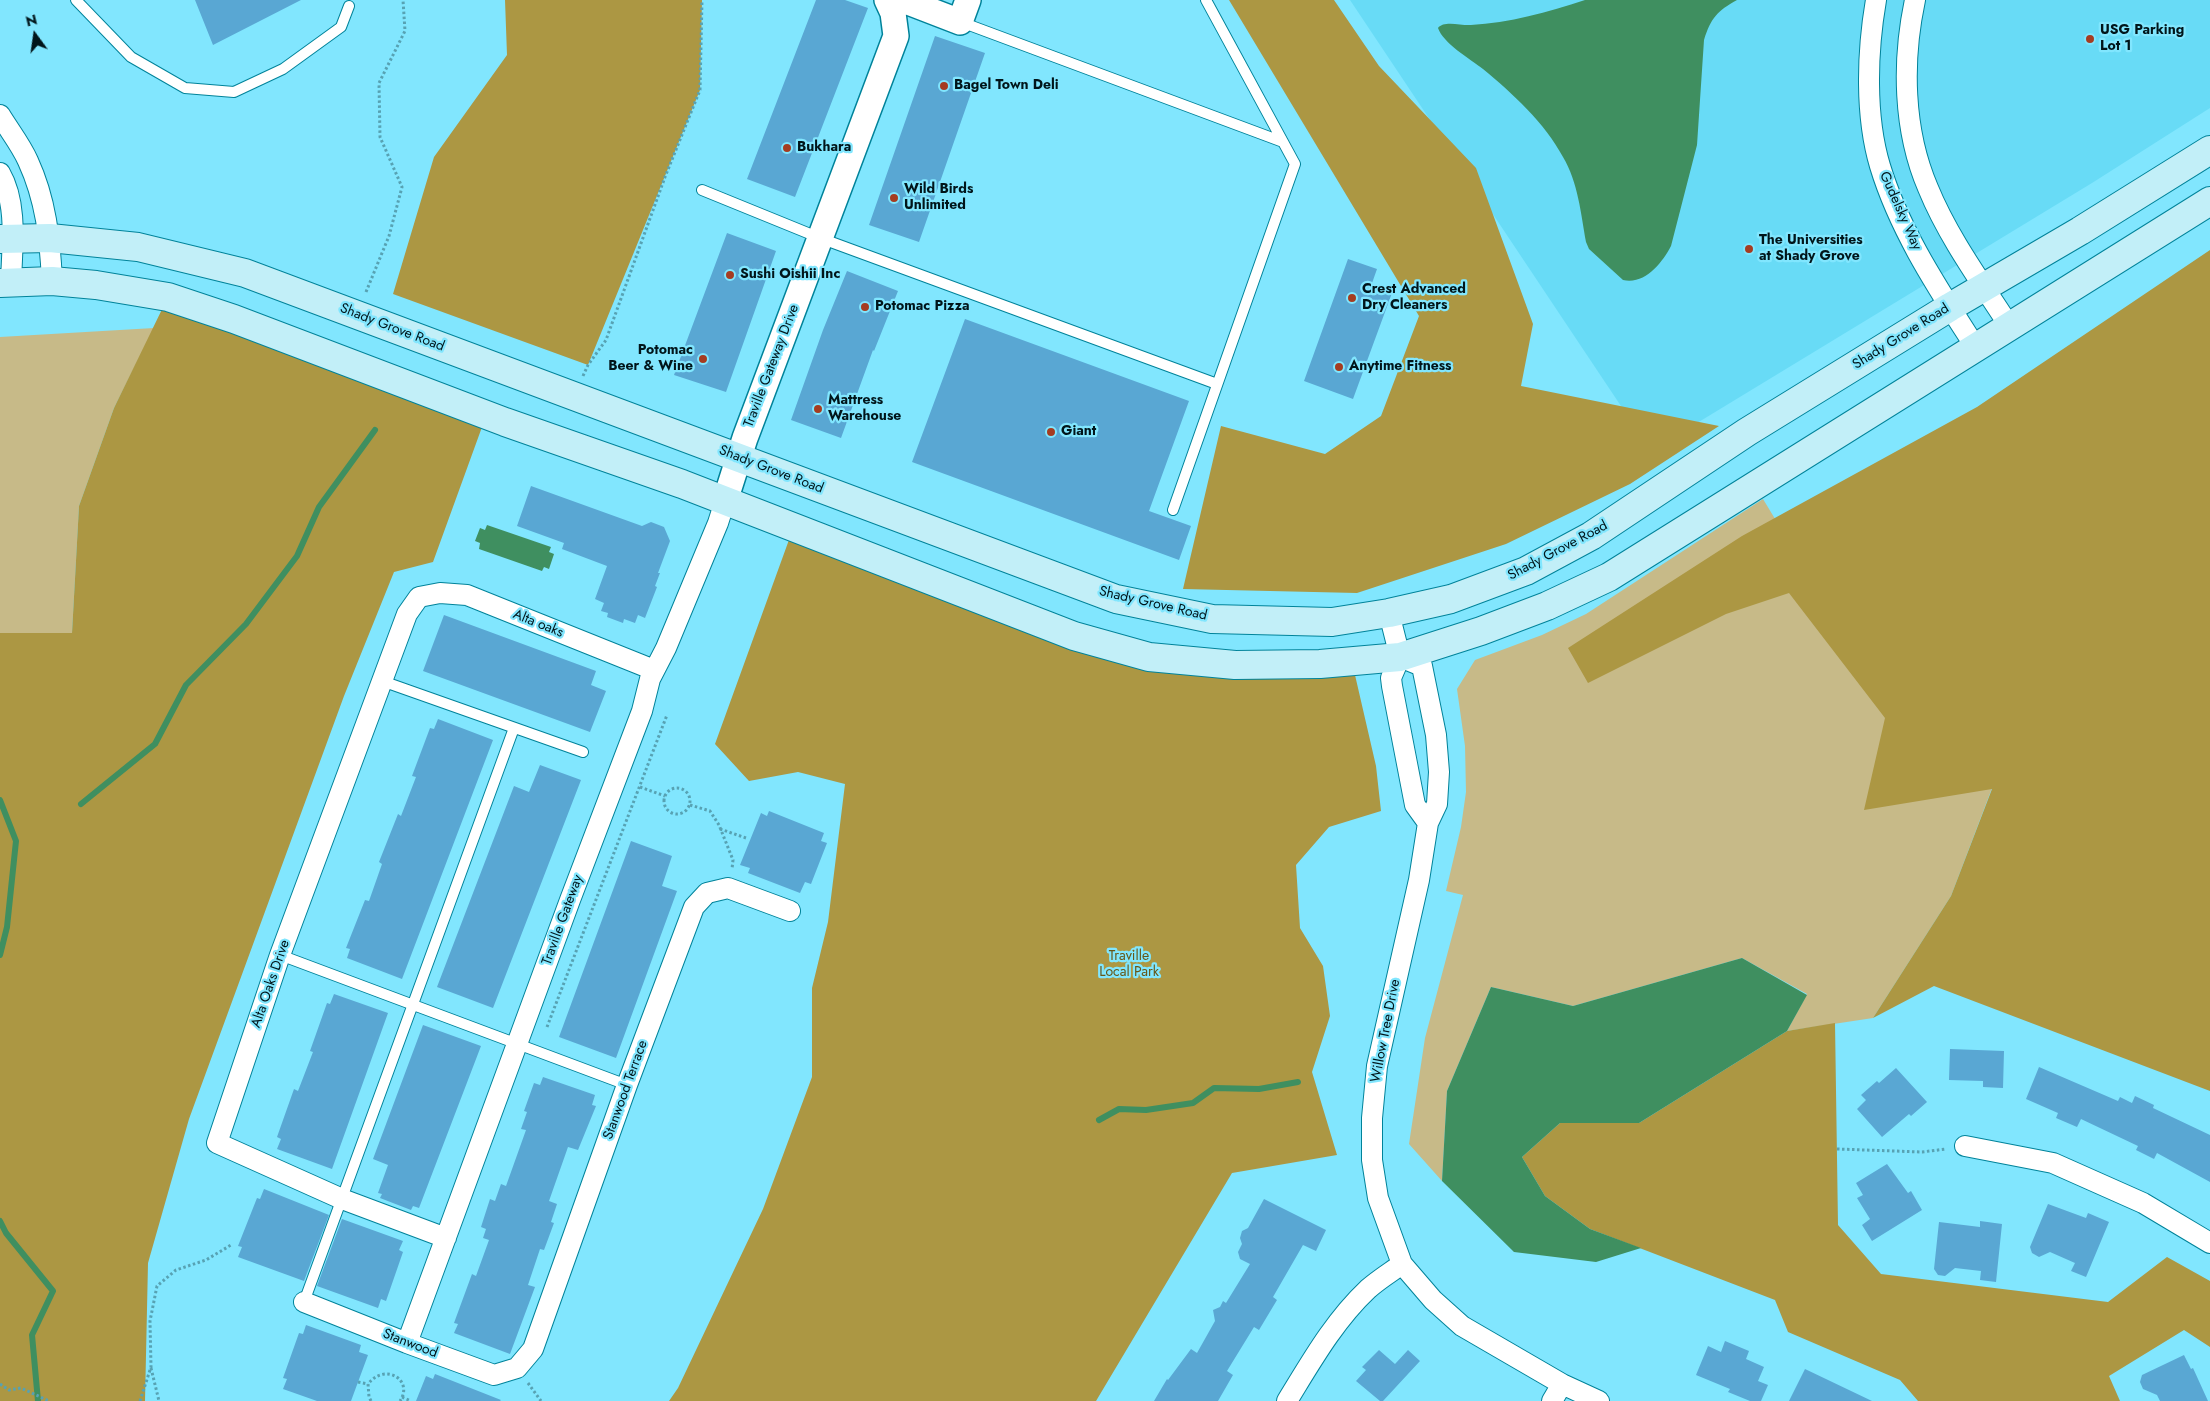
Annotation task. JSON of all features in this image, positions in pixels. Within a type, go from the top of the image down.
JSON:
[{"type":"main road","name":"Shady Grove Road","points":[[6,238],[50,238],[138,246],[245,273],[1116,598],[1212,619],[1332,622],[1389,613],[1451,599],[1526,571],[1591,536],[1747,432],[1950,307],[2080,231],[2210,150]]},
{"type":"main road","points":[[6,282],[52,281],[96,285],[168,298],[234,319],[495,419],[725,501],[1074,636],[1149,657],[1235,665],[1320,664],[1400,657],[1481,631],[1547,606],[1609,578],[2210,201]]},
{"type":"street","points":[[887,0],[892,12],[896,36]]},
{"type":"street","points":[[903,0],[936,12]]},
{"type":"street","name":"Gudelsky Way","points":[[1876,0],[1869,61],[1870,99],[1880,164],[1905,228],[1976,348]]},
{"type":"street","points":[[1915,0],[1906,62],[1907,95],[1918,158],[1928,188],[1947,228],[2010,327]]},
{"type":"street","points":[[896,36],[912,22],[936,12],[964,11]]},
{"type":"street","name":"Traville Gateway Drive","points":[[725,501],[738,458],[896,36]]},
{"type":"street","points":[[0,115],[28,160],[42,201],[50,238],[52,281]]},
{"type":"street","points":[[0,173],[5,181],[11,207],[6,238],[6,282]]},
{"type":"street","name":"Traville Gateway","points":[[407,1343],[642,711],[650,679],[674,630],[718,523],[725,501]]},
{"type":"street","name":"Alta oaks","points":[[419,597],[440,593],[467,595],[654,670]]},
{"type":"street","name":"Alta Oaks Drive","points":[[419,597],[407,614],[280,955],[217,1143],[342,1199],[446,1238]]},
{"type":"street","points":[[1389,613],[1400,657],[1390,678],[1415,804],[1428,823]]},
{"type":"street","name":"Willow Tree Drive","points":[[1400,657],[1422,666],[1436,735],[1439,772],[1437,804],[1428,823],[1419,880],[1377,1066],[1372,1118],[1372,1160],[1378,1198],[1402,1264],[1434,1300],[1462,1326],[1557,1393],[1599,1401]]},
{"type":"street","points":[[728,888],[790,911]]},
{"type":"street","name":"Stanwood Terrace","points":[[517,1368],[533,1349],[627,1085],[694,907],[707,893],[728,888]]},
{"type":"street","points":[[1965,1146],[2052,1163],[2143,1203],[2210,1243]]},
{"type":"street","points":[[1286,1401],[1321,1345],[1344,1315],[1368,1289],[1402,1264]]},
{"type":"street","name":"Stanwood","points":[[304,1302],[494,1375],[517,1368]]},
{"type":"lane","points":[[76,0],[131,57],[185,88],[234,92],[283,70],[341,27],[349,6]]},
{"type":"lane","points":[[1173,510],[1295,164],[1206,0]]},
{"type":"lane","points":[[964,11],[1283,142]]},
{"type":"lane","points":[[702,190],[820,238],[1217,384]]},
{"type":"lane","points":[[382,681],[582,752]]},
{"type":"lane","points":[[304,1302],[514,728]]},
{"type":"lane","points":[[280,955],[627,1085]]},
{"type":"path","points":[[365,295],[389,236],[402,187],[380,137],[379,83],[405,31],[403,0]]},
{"type":"path","points":[[583,377],[588,365],[606,340],[665,177],[700,90],[702,0]]},
{"type":"path","points":[[546,1029],[667,715]]},
{"type":"path","points":[[640,787],[665,796]]},
{"type":"path","points":[[682,788],[690,796],[690,805],[684,812],[673,813],[665,805],[665,796],[671,789],[682,788]]},
{"type":"path","points":[[690,805],[710,811],[720,828],[734,860],[728,888]]},
{"type":"path","points":[[720,828],[746,838]]},
{"type":"path","points":[[1837,1149],[1922,1152],[1965,1146]]},
{"type":"path","points":[[159,1401],[151,1367],[150,1321],[156,1286],[176,1270],[206,1260],[231,1246]]},
{"type":"path","points":[[140,1401],[151,1367]]},
{"type":"path","points":[[368,1384],[379,1374],[393,1374],[402,1384],[401,1399],[411,1401]]},
{"type":"path","points":[[358,1382],[368,1384]]},
{"type":"path","points":[[0,1384],[9,1390],[24,1389],[49,1401]]},
{"type":"path","points":[[368,1384],[371,1401]]},
{"type":"shaded area","name":"The Universities at Shady Grove","points":[[1350,0],[2210,0],[2210,108],[2092,183],[1651,451]]},
{"type":"shaded area","points":[[1585,0],[1737,0],[1724,8],[1716,16],[1709,26],[1704,40],[1697,145],[1671,246],[1658,266],[1645,276],[1631,281],[1623,280],[1589,249],[1572,177],[1556,144],[1547,132],[1505,88],[1451,45],[1438,28],[1444,24],[1485,24],[1514,19],[1543,13]]},
{"type":"shaded area","points":[[154,328],[114,408],[79,506],[72,633],[0,633],[0,337]]},
{"type":"shaded area","points":[[1763,499],[1928,772],[1992,788],[1951,896],[1873,1018],[1787,1031],[1807,994],[1742,958],[1573,1006],[1491,987],[1447,1091],[1442,1181],[1409,1144],[1425,1038],[1463,895],[1446,891],[1461,827],[1466,792],[1465,746],[1457,689],[1475,660],[1542,635],[1586,614]]},
{"type":"shaded area","points":[[487,525],[551,547],[549,552],[554,554],[549,569],[544,567],[542,571],[479,549],[480,543],[475,541],[480,528],[485,530]]},
{"type":"shaded area","points":[[1742,958],[1807,995],[1787,1031],[1639,1123],[1560,1123],[1522,1157],[1545,1196],[1590,1229],[1641,1248],[1596,1262],[1514,1252],[1442,1181],[1447,1091],[1491,987],[1573,1006]]},
{"type":"green space","points":[[505,0],[702,0],[700,90],[588,365],[393,294],[434,157],[507,55]]},
{"type":"green space","points":[[1229,0],[1334,0],[1379,66],[1476,168],[1533,324],[1521,386],[1719,426],[1630,484],[1506,544],[1357,593],[1183,589],[1221,426],[1325,454],[1381,416],[1419,316]]},
{"type":"green space","points":[[2210,250],[2210,1091],[1934,986],[1873,1018],[1951,896],[1992,789],[1864,810],[1885,718],[1789,593],[1726,614],[1588,683],[1568,648],[1742,536],[1977,407]]},
{"type":"green space","points":[[168,297],[486,416],[433,562],[394,572],[344,696],[189,1119],[148,1263],[145,1401],[0,1401],[0,633],[72,633],[79,506],[114,408]]},
{"type":"green space","name":"Traville Local Park","points":[[794,526],[1149,657],[1352,662],[1376,766],[1381,811],[1329,827],[1296,865],[1300,928],[1323,966],[1330,1016],[1312,1072],[1337,1155],[1232,1173],[1096,1401],[669,1401],[678,1388],[763,1209],[812,1077],[812,988],[828,922],[845,784],[798,772],[749,781],[715,744]]},
{"type":"green space","points":[[1835,1023],[1838,1225],[1881,1274],[2108,1302],[2167,1257],[2210,1281],[2210,1347],[2184,1330],[2109,1376],[2120,1401],[1918,1401],[1900,1380],[1788,1332],[1775,1300],[1590,1229],[1545,1196],[1522,1157],[1560,1123],[1639,1123],[1787,1031]]},
{"type":"building","points":[[195,0],[301,0],[213,45]]},
{"type":"building","points":[[816,0],[845,0],[868,8],[795,197],[747,179]]},
{"type":"building","points":[[935,36],[985,53],[919,242],[869,225]]},
{"type":"building","points":[[727,233],[776,251],[726,392],[674,375]]},
{"type":"building","points":[[1348,259],[1377,269],[1371,286],[1392,293],[1353,399],[1304,381]]},
{"type":"building","points":[[847,271],[898,291],[873,350],[841,438],[791,420],[823,330]]},
{"type":"building","name":"Giant","points":[[965,319],[1189,401],[1149,511],[1191,526],[1179,560],[912,462]]},
{"type":"building","points":[[531,486],[642,526],[651,522],[664,527],[670,541],[658,573],[660,573],[655,586],[657,587],[645,618],[638,615],[635,623],[624,619],[623,623],[607,617],[608,613],[601,611],[604,603],[595,599],[607,566],[562,549],[564,543],[517,526]]},
{"type":"building","points":[[444,615],[596,671],[591,685],[606,691],[590,732],[423,671]]},
{"type":"building","points":[[438,719],[493,740],[402,979],[347,958],[350,949],[346,948],[365,900],[369,901],[382,864],[379,862],[398,814],[401,816],[416,777],[412,776],[430,728],[434,729]]},
{"type":"building","points":[[540,765],[581,780],[493,1008],[437,987],[514,786],[529,792]]},
{"type":"building","points":[[769,811],[824,833],[821,841],[827,843],[811,884],[805,882],[800,893],[748,873],[750,868],[740,865],[761,813],[767,816]]},
{"type":"building","points":[[631,841],[672,856],[662,886],[677,891],[616,1058],[559,1037]]},
{"type":"building","points":[[334,994],[388,1013],[332,1169],[277,1149],[281,1139],[277,1137],[294,1089],[298,1091],[313,1052],[310,1051],[327,1003],[330,1004]]},
{"type":"building","points":[[423,1025],[481,1046],[419,1208],[413,1206],[411,1210],[380,1198],[382,1194],[378,1193],[388,1165],[373,1159]]},
{"type":"building","points":[[1950,1049],[2004,1051],[2003,1088],[1983,1087],[1983,1081],[1949,1080]]},
{"type":"building","points":[[2039,1067],[2118,1101],[2120,1097],[2132,1103],[2135,1096],[2154,1105],[2153,1108],[2210,1135],[2210,1182],[2157,1153],[2154,1159],[2136,1150],[2138,1146],[2081,1119],[2077,1127],[2056,1118],[2058,1113],[2026,1099]]},
{"type":"building","points":[[1896,1068],[1927,1102],[1911,1116],[1909,1114],[1882,1137],[1857,1109],[1866,1100],[1861,1095]]},
{"type":"building","points":[[543,1077],[595,1095],[592,1105],[596,1106],[578,1150],[568,1147],[549,1201],[557,1204],[551,1222],[554,1223],[544,1250],[540,1249],[528,1285],[535,1287],[510,1354],[454,1333],[458,1324],[454,1323],[472,1274],[476,1276],[489,1240],[483,1238],[486,1229],[481,1227],[490,1199],[495,1201],[501,1184],[506,1186],[526,1130],[521,1129],[527,1112],[524,1111],[534,1083],[540,1085]]},
{"type":"building","points":[[1887,1164],[1908,1193],[1911,1191],[1922,1210],[1872,1241],[1862,1225],[1870,1219],[1857,1198],[1863,1195],[1856,1183]]},
{"type":"building","points":[[264,1189],[329,1215],[304,1281],[238,1257],[242,1247],[238,1246],[257,1198],[260,1199]]},
{"type":"building","points":[[1264,1199],[1326,1230],[1316,1251],[1303,1245],[1273,1297],[1277,1300],[1259,1330],[1254,1327],[1227,1371],[1233,1375],[1218,1401],[1154,1401],[1167,1379],[1191,1349],[1197,1353],[1215,1321],[1213,1310],[1220,1307],[1223,1301],[1226,1303],[1250,1264],[1240,1259],[1238,1252],[1242,1244],[1240,1238],[1242,1231],[1248,1228]]},
{"type":"building","points":[[2048,1204],[2086,1218],[2088,1213],[2109,1222],[2086,1277],[2071,1271],[2075,1263],[2050,1252],[2039,1257],[2032,1253],[2030,1247]]},
{"type":"building","points":[[342,1219],[403,1241],[399,1250],[403,1252],[386,1301],[381,1299],[378,1308],[317,1286]]},
{"type":"building","points":[[1980,1221],[2002,1224],[1996,1282],[1980,1280],[1981,1271],[1955,1268],[1945,1276],[1938,1275],[1934,1269],[1939,1222],[1980,1227]]},
{"type":"building","points":[[306,1325],[361,1345],[359,1352],[368,1355],[351,1401],[317,1401],[283,1389],[287,1379],[283,1378],[299,1333],[303,1334]]},
{"type":"building","points":[[1725,1341],[1749,1351],[1746,1359],[1764,1367],[1758,1381],[1768,1385],[1761,1401],[1750,1401],[1728,1392],[1730,1389],[1696,1375],[1708,1346],[1721,1352]]},
{"type":"building","points":[[1379,1350],[1395,1364],[1408,1350],[1420,1361],[1383,1401],[1380,1401],[1356,1381],[1366,1370],[1362,1367]]},
{"type":"building","points":[[2184,1355],[2191,1369],[2193,1368],[2208,1401],[2160,1401],[2157,1395],[2143,1389],[2140,1382],[2142,1375]]},
{"type":"building","points":[[1805,1369],[1872,1401],[1789,1401]]},
{"type":"building","points":[[435,1374],[501,1400],[416,1401],[426,1376],[433,1379]]},
{"type":"waterway","points":[[81,804],[155,744],[186,685],[246,624],[297,556],[319,507],[375,430]]},
{"type":"waterway","points":[[0,800],[16,841],[7,927],[0,955]]},
{"type":"waterway","points":[[1099,1120],[1119,1109],[1146,1110],[1193,1103],[1214,1088],[1259,1089],[1298,1082]]},
{"type":"waterway","points":[[0,1221],[6,1233],[53,1291],[32,1335],[38,1401]]},
{"type":"place","name":"USG Parking Lot 1","points":[[2090,39]]},
{"type":"place","name":"Bagel Town Deli","points":[[944,86]]},
{"type":"place","name":"Bukhara","points":[[787,148]]},
{"type":"place","name":"Wild Birds Unlimited","points":[[894,198]]},
{"type":"place","name":"The Universities at Shady Grove","points":[[1749,249]]},
{"type":"place","name":"Sushi Oishii Inc","points":[[730,275]]},
{"type":"place","name":"Crest Advanced Dry Cleaners","points":[[1352,298]]},
{"type":"place","name":"Potomac Pizza","points":[[865,307]]},
{"type":"place","name":"Potomac Beer & Wine","points":[[703,359]]},
{"type":"place","name":"Anytime Fitness","points":[[1339,367]]},
{"type":"place","name":"Mattress Warehouse","points":[[818,409]]},
{"type":"place","name":"Giant","points":[[1051,432]]}]
